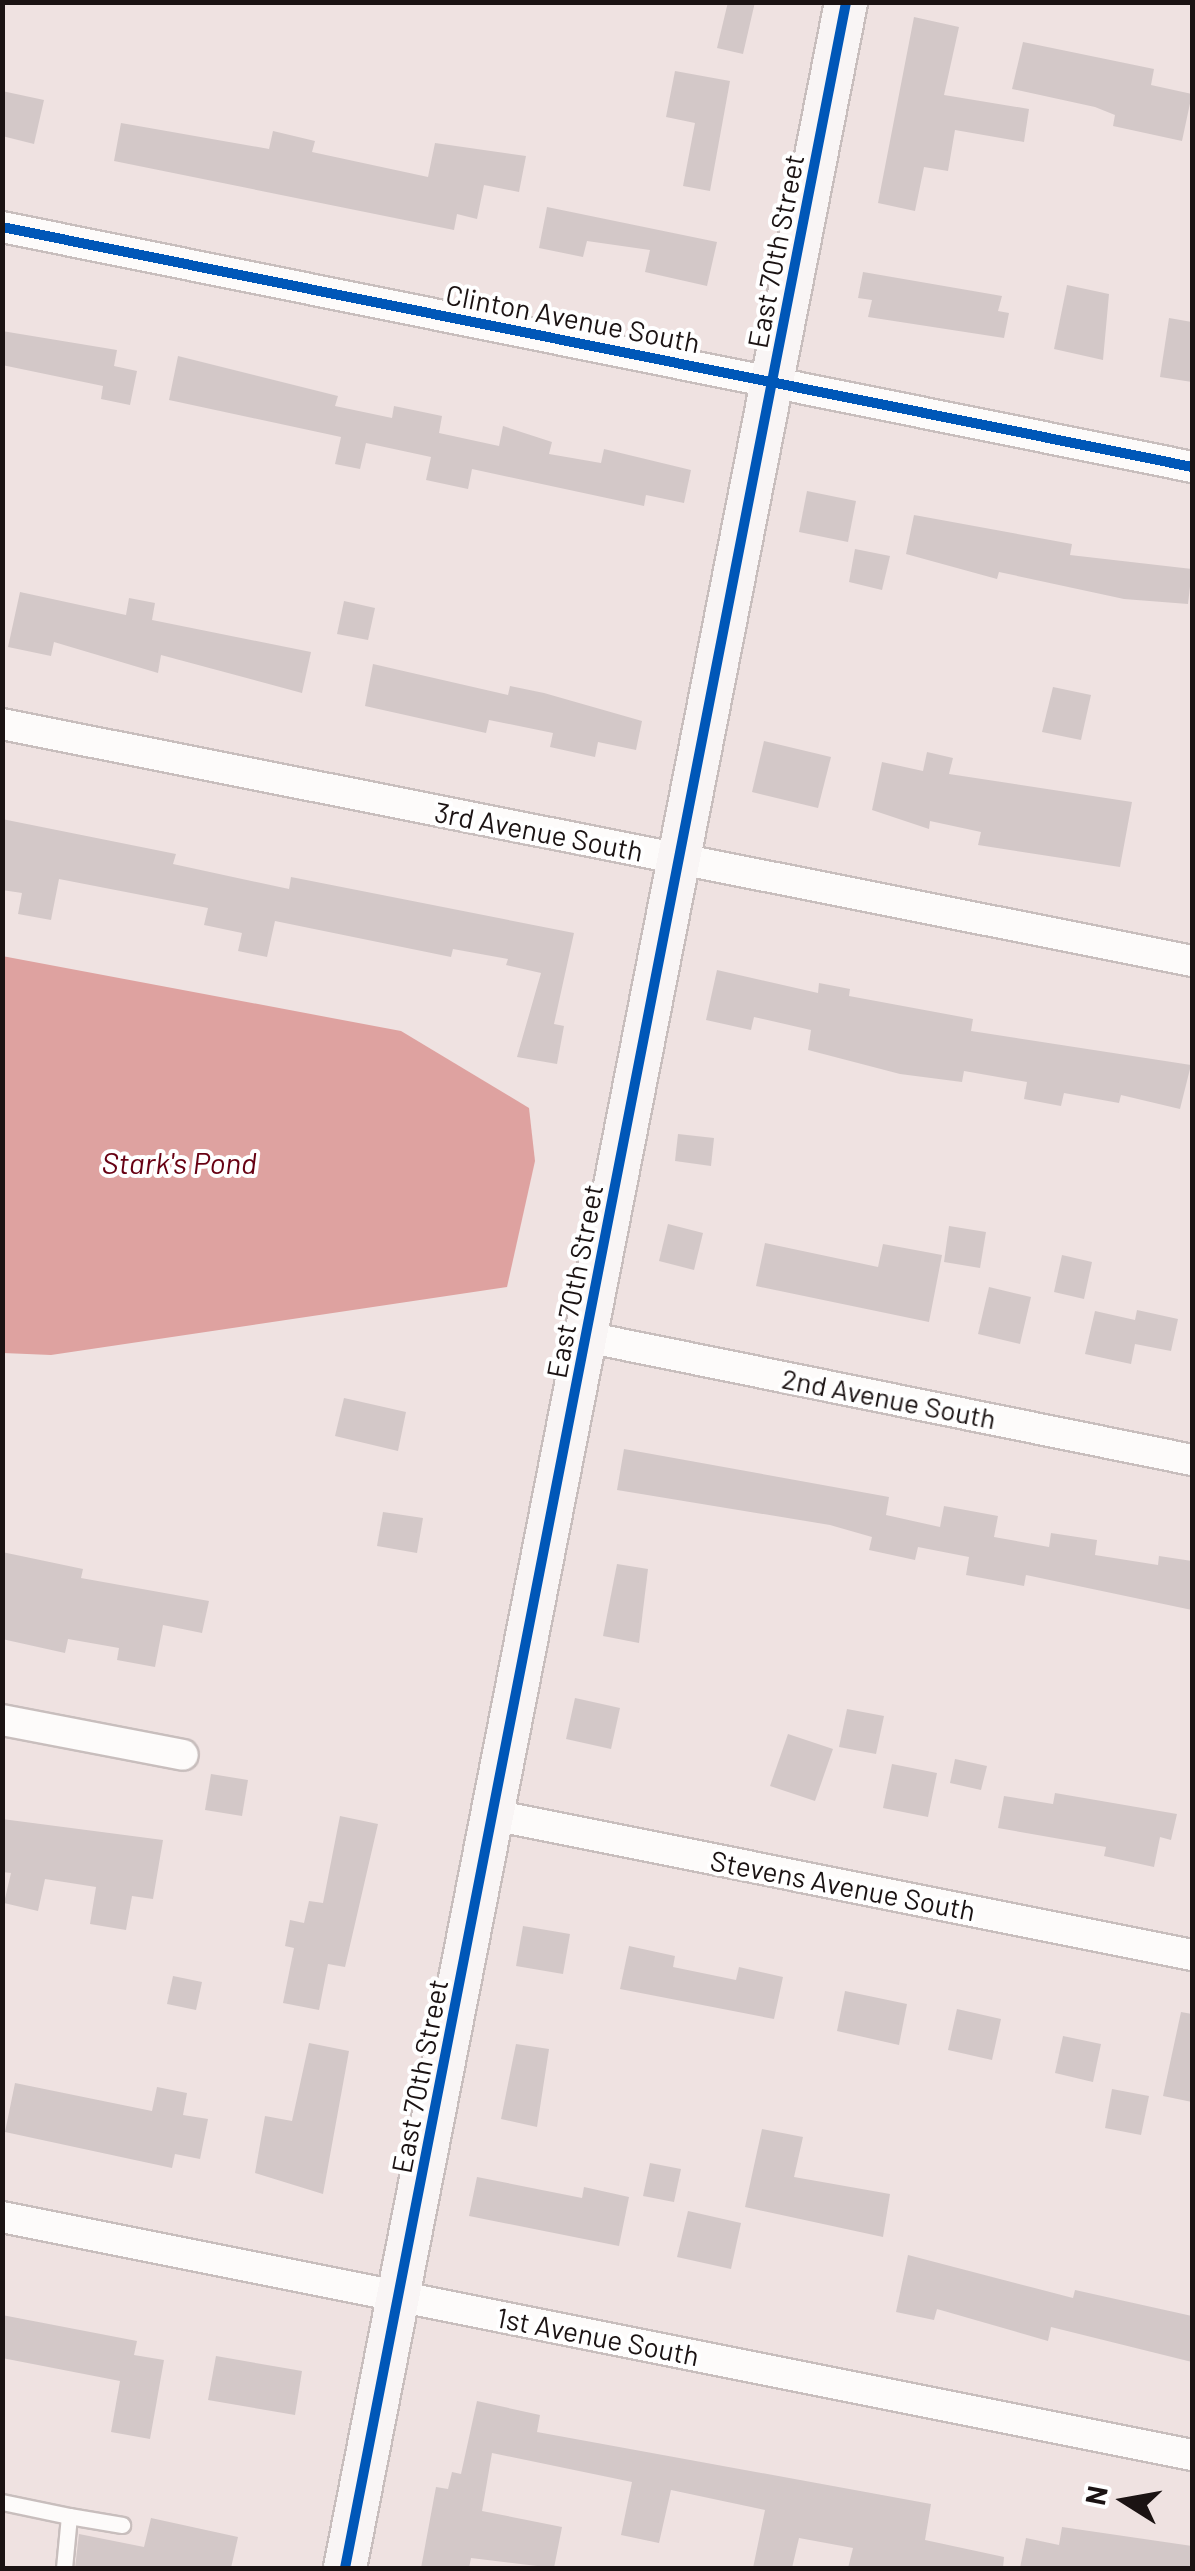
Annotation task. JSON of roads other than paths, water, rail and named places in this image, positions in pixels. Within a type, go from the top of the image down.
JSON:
[{"type":"street","name":"East 70th Street","points":[[345,2568],[846,2]]},
{"type":"street","name":"Clinton Avenue South","points":[[2,226],[1192,467]]},
{"type":"street","name":"3rd Avenue South","points":[[2,724],[1192,961]]},
{"type":"street","name":"2nd Avenue South","points":[[586,1337],[1192,1460]]},
{"type":"street","points":[[2,1720],[183,1755]]},
{"type":"street","name":"Stevens Avenue South","points":[[494,1815],[1192,1955]]},
{"type":"street","name":"1st Avenue South","points":[[2,2217],[1192,2455]]},
{"type":"lane","points":[[2,2502],[122,2525]]},
{"type":"lane","points":[[64,2568],[69,2516]]},
{"type":"water","name":"Stark's Pond","points":[[2,956],[401,1031],[529,1108],[535,1161],[507,1287],[51,1355],[3,1353]]}]
